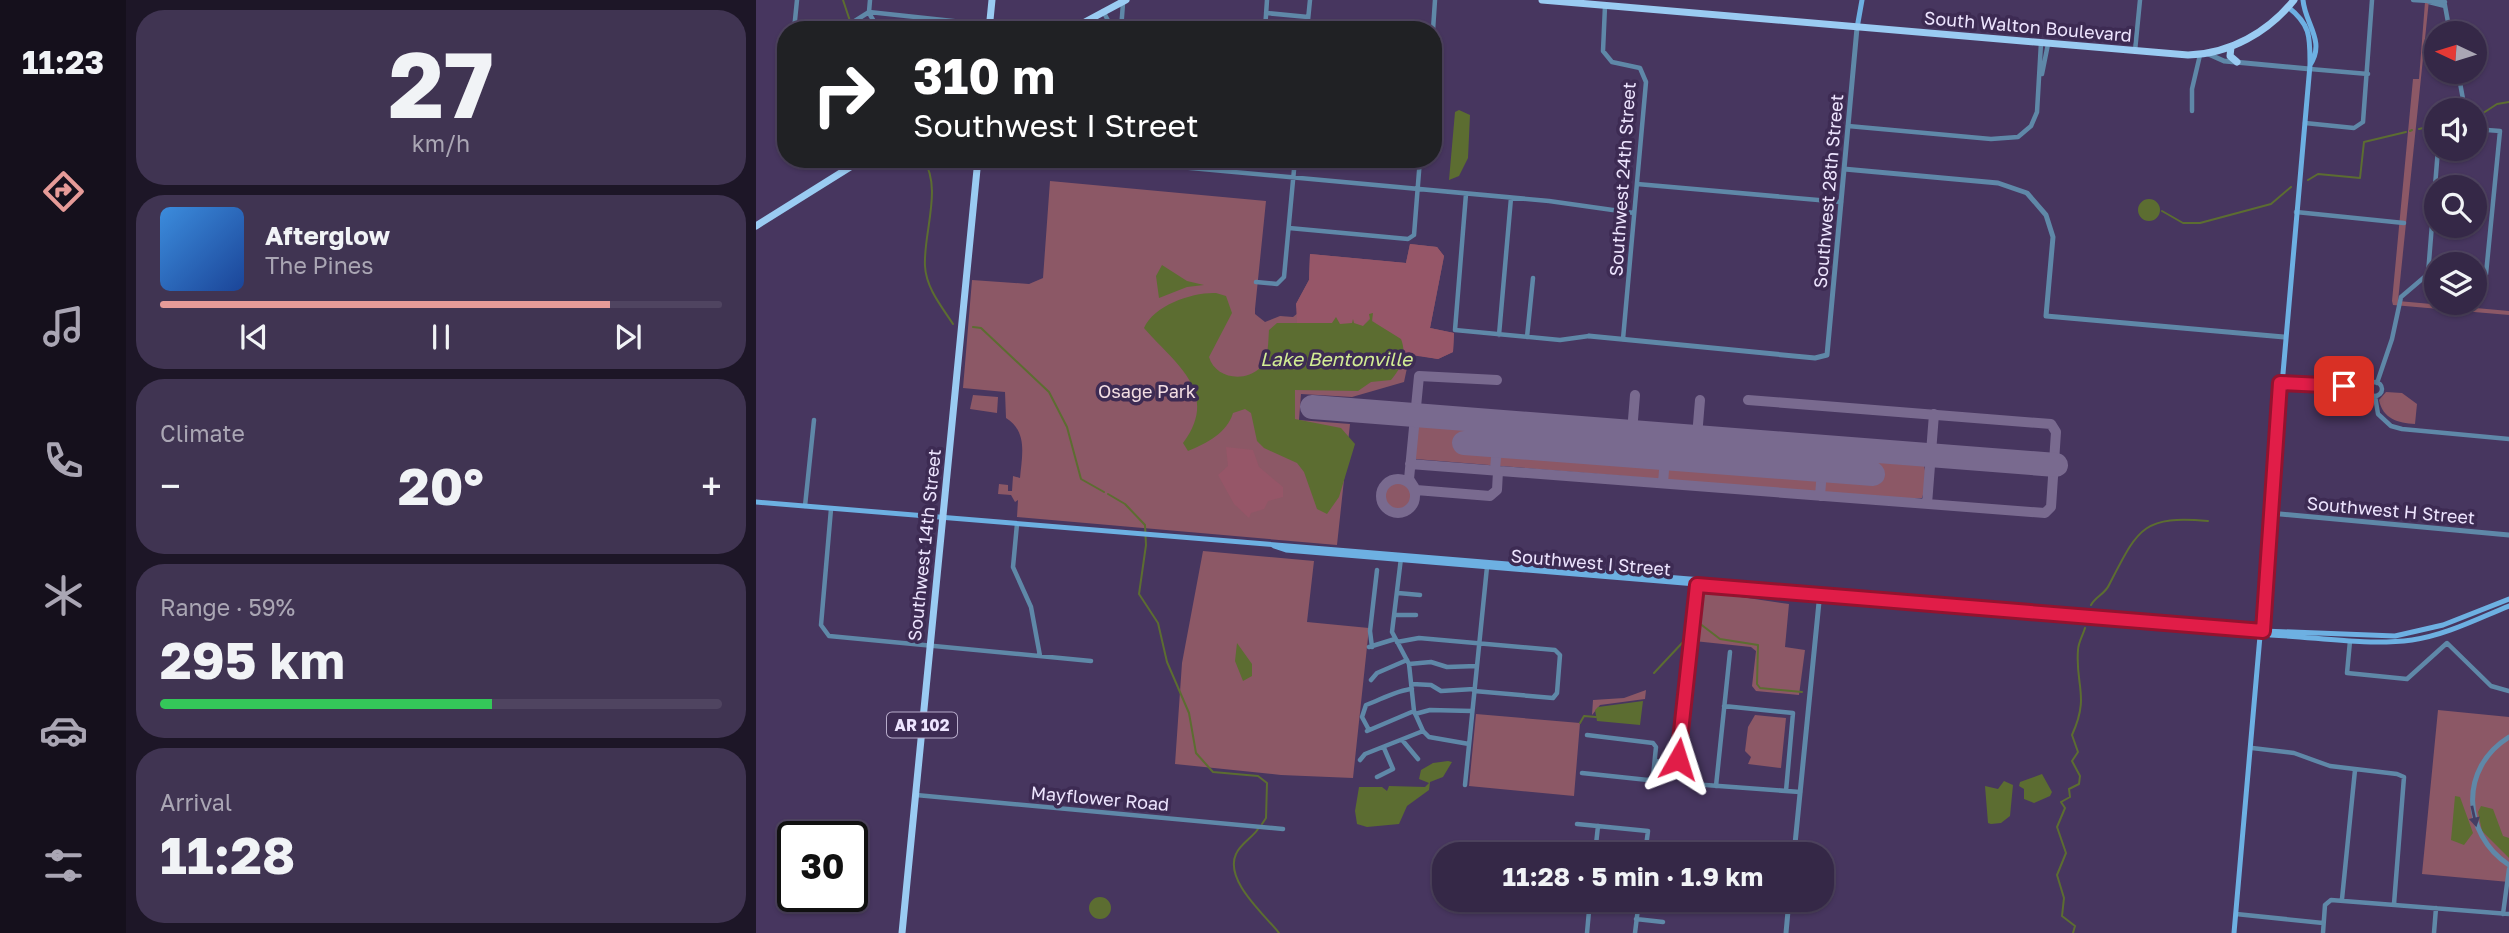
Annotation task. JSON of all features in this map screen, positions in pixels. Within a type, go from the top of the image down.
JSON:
[{"type":"main road","points":[[990,21],[992,0]]},
{"type":"main road","name":"South Walton Boulevard","points":[[1542,0],[2044,44],[2203,54],[2231,47],[2263,30],[2286,4],[2294,0]]},
{"type":"main road","points":[[1857,28],[1862,0]]},
{"type":"main road","points":[[2304,0],[2316,39],[2316,56],[2310,67]]},
{"type":"main road","points":[[1085,21],[1124,1]]},
{"type":"main road","points":[[2234,933],[2263,631],[2280,381],[2310,67],[2307,28],[2302,18],[2286,4]]},
{"type":"main road","points":[[2231,47],[2230,56],[2237,62]]},
{"type":"main road","points":[[756,226],[847,168]]},
{"type":"main road","name":"Southwest 14th Street","points":[[902,933],[977,168]]},
{"type":"main road","name":"Southwest I Street","points":[[756,502],[1271,545],[1286,551],[1401,556],[1697,585],[1819,592]]},
{"type":"main road","name":"Southwest I Street","points":[[1487,564],[2053,609],[2076,614],[2263,631],[2395,636],[2443,625],[2509,599]]},
{"type":"main road","name":"Southwest I Street","points":[[2263,631],[2271,635],[2382,642],[2426,637],[2509,606]]},
{"type":"street","points":[[795,21],[797,0]]},
{"type":"street","points":[[870,0],[869,12],[874,21]]},
{"type":"street","points":[[1266,21],[1267,0]]},
{"type":"street","points":[[1308,21],[1310,0]]},
{"type":"street","points":[[1434,21],[1436,0]]},
{"type":"street","points":[[2135,51],[2140,0]]},
{"type":"street","points":[[2305,123],[2354,128],[2361,125],[2365,117],[2372,0]]},
{"type":"street","points":[[2413,0],[2445,2],[2448,21]]},
{"type":"street","points":[[1122,21],[1124,1]]},
{"type":"street","name":"Southwest 24th Street","points":[[1605,6],[1603,51],[1612,62],[1640,68],[1646,82],[1623,339]]},
{"type":"street","points":[[1103,10],[1108,21]]},
{"type":"street","points":[[855,21],[869,12],[942,21]]},
{"type":"street","points":[[1266,13],[1308,17]]},
{"type":"street","name":"Southwest 28th Street","points":[[1623,339],[1815,358],[1826,355],[1857,28]]},
{"type":"street","points":[[1848,126],[1985,139],[2012,138],[2025,132],[2035,120],[2044,44]]},
{"type":"street","points":[[2192,111],[2195,82],[2203,54],[2237,62],[2368,74]]},
{"type":"street","points":[[2487,130],[2500,131],[2487,264]]},
{"type":"street","points":[[2430,252],[2437,161]]},
{"type":"street","points":[[1190,168],[1511,198],[1634,213]]},
{"type":"street","points":[[1256,282],[1282,282],[1294,168]]},
{"type":"street","points":[[1289,228],[1408,239],[1414,235],[1419,168]]},
{"type":"street","points":[[1844,169],[1998,183],[2027,193],[2041,207],[2052,230],[2046,316],[2284,337]]},
{"type":"street","points":[[1637,184],[1841,202]]},
{"type":"street","points":[[1466,194],[1455,330],[1560,340],[1589,336],[1623,339]]},
{"type":"street","points":[[1499,335],[1511,198]]},
{"type":"street","points":[[2296,212],[2404,223]]},
{"type":"street","points":[[2280,381],[2369,388],[2377,383],[2394,331],[2401,296],[2424,277]]},
{"type":"street","points":[[1527,337],[1533,278]]},
{"type":"street","points":[[2375,396],[2382,390],[2377,383]]},
{"type":"street","points":[[2369,388],[2375,396],[2378,414],[2396,428],[2509,439]]},
{"type":"street","points":[[805,506],[814,420]]},
{"type":"street","points":[[831,509],[821,625],[824,633],[1091,661]]},
{"type":"street","name":"Southwest H Street","points":[[2270,513],[2509,535]]},
{"type":"street","points":[[1017,524],[1013,567],[1031,607],[1040,656]]},
{"type":"street","points":[[1401,556],[1392,632],[1408,662],[1415,712],[1423,731],[1429,737],[1469,744]]},
{"type":"street","points":[[1465,785],[1487,564]]},
{"type":"street","points":[[1377,570],[1370,647],[1413,637],[1555,650],[1560,658],[1557,693],[1549,698],[1474,690],[1441,691],[1431,685],[1398,690],[1390,697],[1366,705],[1362,717],[1368,730],[1415,712],[1472,711]]},
{"type":"street","points":[[1678,763],[1697,585]]},
{"type":"street","points":[[1795,842],[1819,592]]},
{"type":"street","points":[[1398,593],[1420,595]]},
{"type":"street","points":[[1394,615],[1416,615]]},
{"type":"street","points":[[2350,641],[2347,673],[2407,679],[2447,643],[2494,688],[2509,691]]},
{"type":"street","points":[[1716,786],[1730,652]]},
{"type":"street","points":[[1371,680],[1377,673],[1408,662],[1431,662],[1449,668],[1476,666]]},
{"type":"street","points":[[1724,706],[1793,713],[1786,791]]},
{"type":"street","points":[[1360,760],[1364,754],[1423,731]]},
{"type":"street","points":[[1582,773],[1648,780],[1653,777],[1655,745],[1651,742],[1587,735]]},
{"type":"street","points":[[2323,933],[2329,900],[2506,914],[2509,867],[2483,841],[2473,818],[2471,803],[2475,779],[2483,762],[2494,747],[2509,737]]},
{"type":"street","points":[[1403,741],[1418,759]]},
{"type":"street","points":[[1377,777],[1393,769],[1384,748]]},
{"type":"street","points":[[2252,748],[2294,754],[2330,766],[2404,777],[2394,904]]},
{"type":"street","points":[[1655,761],[1678,763],[1693,768],[1692,784],[1800,792]]},
{"type":"street","points":[[2343,900],[2355,770]]},
{"type":"street","name":"Mayflower Road","points":[[915,795],[1283,829]]},
{"type":"street","points":[[1577,824],[1648,831],[1647,842]]},
{"type":"street","points":[[1596,842],[1598,826]]},
{"type":"street","points":[[2434,933],[2437,908]]},
{"type":"street","points":[[1587,933],[1590,912]]},
{"type":"street","points":[[1635,933],[1637,912]]},
{"type":"street","points":[[1786,933],[1788,912]]},
{"type":"street","points":[[2236,914],[2323,923]]},
{"type":"street","points":[[1636,919],[1663,922]]},
{"type":"green space","points":[[2429,0],[2427,21],[2424,21],[2424,49],[2398,301],[2424,303],[2424,308],[2393,305],[2392,301],[2413,79],[2419,79],[2425,2]]},
{"type":"green space","name":"Osage Park","points":[[1050,181],[1266,201],[1255,309],[1255,314],[1265,322],[1280,316],[1293,317],[1298,313],[1296,304],[1309,280],[1310,254],[1406,263],[1410,244],[1437,247],[1444,256],[1430,328],[1454,333],[1453,352],[1438,359],[1410,354],[1404,382],[1352,397],[1301,394],[1299,420],[1350,424],[1337,545],[1017,517],[1018,500],[1015,502],[1011,495],[998,494],[999,484],[1008,485],[1008,491],[1012,491],[1013,476],[1020,478],[1022,445],[1018,430],[1006,418],[1005,392],[963,388],[972,280],[1029,284],[1043,278]]},
{"type":"green space","points":[[2487,309],[2509,311],[2509,315],[2487,313]]},
{"type":"green space","points":[[2386,392],[2402,393],[2417,404],[2415,424],[2397,421],[2384,412],[2379,400]]},
{"type":"green space","points":[[973,395],[998,397],[997,413],[970,409]]},
{"type":"green space","points":[[1434,422],[1918,460],[1923,462],[1925,485],[1922,498],[1904,499],[1415,459],[1415,430],[1420,425]]},
{"type":"green space","points":[[1398,482],[1408,486],[1412,496],[1408,506],[1398,510],[1388,506],[1384,496],[1388,486]]},
{"type":"green space","points":[[1203,551],[1314,561],[1307,622],[1369,628],[1353,778],[1281,775],[1175,764],[1182,663]]},
{"type":"green space","points":[[1700,591],[1789,604],[1785,647],[1805,650],[1799,695],[1756,691],[1752,686],[1756,651],[1751,647],[1694,641]]},
{"type":"green space","points":[[1646,690],[1645,699],[1600,705],[1592,715],[1593,700],[1624,698]]},
{"type":"green space","points":[[2438,710],[2509,717],[2509,882],[2422,874]]},
{"type":"green space","points":[[1476,714],[1580,723],[1574,796],[1469,786]]},
{"type":"green space","points":[[1755,715],[1786,718],[1781,768],[1748,764],[1751,757],[1745,751],[1748,727]]},
{"type":"shaded area","points":[[1410,244],[1437,247],[1444,256],[1430,328],[1454,333],[1453,352],[1438,359],[1404,354],[1400,340],[1378,326],[1371,316],[1363,326],[1297,323],[1296,304],[1309,280],[1310,254],[1406,263]]},
{"type":"shaded area","points":[[1226,447],[1253,450],[1259,467],[1283,487],[1283,497],[1268,501],[1264,509],[1251,513],[1249,518],[1234,504],[1218,475],[1228,466]]},
{"type":"water","points":[[1459,110],[1470,115],[1468,158],[1459,176],[1449,180],[1455,112]]},
{"type":"water","points":[[2149,199],[2157,202],[2160,210],[2157,218],[2149,221],[2141,218],[2138,210],[2141,202]]},
{"type":"water","points":[[1162,265],[1187,281],[1204,285],[1187,287],[1159,298],[1156,276]]},
{"type":"water","name":"Lake Bentonville","points":[[1216,293],[1226,296],[1232,313],[1209,357],[1217,370],[1231,376],[1246,376],[1260,368],[1267,355],[1269,330],[1277,323],[1332,323],[1336,317],[1340,324],[1352,323],[1353,319],[1354,323],[1363,326],[1370,319],[1369,314],[1373,313],[1372,321],[1401,339],[1402,361],[1391,380],[1371,382],[1358,391],[1295,390],[1295,419],[1341,428],[1355,444],[1339,497],[1327,514],[1317,509],[1304,472],[1297,463],[1264,448],[1257,441],[1251,413],[1245,409],[1233,413],[1221,432],[1202,444],[1188,451],[1183,443],[1193,425],[1197,408],[1195,393],[1180,366],[1144,328],[1156,313],[1175,302],[1196,295]]},
{"type":"water","points":[[1237,643],[1252,664],[1252,676],[1243,681],[1235,661]]},
{"type":"water","points":[[1643,701],[1640,725],[1597,721],[1595,710],[1598,707]]},
{"type":"water","points":[[1452,762],[1443,777],[1430,782],[1429,790],[1407,806],[1399,824],[1367,827],[1357,824],[1355,811],[1359,787],[1382,787],[1387,791],[1389,786],[1425,787],[1429,783],[1419,779],[1421,770],[1433,763]]},
{"type":"water","points":[[2042,774],[2052,792],[2050,796],[2034,803],[2024,799],[2024,789],[2019,786],[2020,782]]},
{"type":"water","points":[[2004,781],[2013,785],[2010,816],[2001,823],[1988,823],[1985,786],[1998,789]]},
{"type":"water","points":[[2455,796],[2460,797],[2473,833],[2464,845],[2451,840]]},
{"type":"water","points":[[2481,806],[2493,809],[2503,836],[2509,838],[2509,858],[2482,831],[2478,812]]},
{"type":"water","points":[[1100,897],[1108,900],[1111,908],[1108,916],[1100,919],[1092,916],[1089,908],[1092,900]]},
{"type":"waterway","points":[[843,0],[850,21]]},
{"type":"waterway","points":[[2487,111],[2497,104],[2509,102]]},
{"type":"waterway","points":[[2419,129],[2424,128]]},
{"type":"waterway","points":[[2308,180],[2318,174],[2360,178],[2364,142],[2406,132]]},
{"type":"waterway","points":[[928,168],[932,197],[925,253],[926,274],[935,297],[953,324]]},
{"type":"waterway","points":[[2162,211],[2183,223],[2200,223],[2271,204],[2291,187]]},
{"type":"waterway","points":[[973,327],[981,328],[1049,392],[1067,427],[1081,479],[1104,492]]},
{"type":"waterway","points":[[1108,494],[1125,504],[1145,525],[1146,545],[1139,594],[1158,623],[1167,662],[1189,713],[1196,753],[1213,772],[1258,776],[1267,783],[1266,818],[1262,824]]},
{"type":"waterway","points":[[2091,605],[2107,588],[2127,551],[2145,530],[2155,524],[2169,521],[2208,521]]},
{"type":"waterway","points":[[1703,596],[1699,623],[1720,639],[1758,645],[1757,684],[1760,688],[1802,692]]},
{"type":"waterway","points":[[2073,933],[2075,926],[2062,916],[2064,898],[2057,875],[2066,853],[2057,827],[2065,808],[2061,802],[2070,797],[2069,789],[2079,784],[2080,776],[2072,761],[2078,752],[2072,735],[2080,710],[2078,650],[2085,628]]},
{"type":"waterway","points":[[1654,673],[1683,642]]},
{"type":"waterway","points":[[1580,723],[1584,716],[1596,717]]},
{"type":"waterway","points":[[1258,829],[1236,854],[1236,875],[1247,896],[1279,933]]},
{"type":"taxiway","points":[[1497,380],[1419,376],[1409,479],[1416,490],[1490,496],[1497,490],[1498,471]]},
{"type":"taxiway","points":[[1632,432],[1635,395]]},
{"type":"taxiway","points":[[1695,461],[1700,400]]},
{"type":"taxiway","points":[[1410,464],[2045,513],[2051,507],[2056,432],[2051,424],[1748,400]]},
{"type":"taxiway","points":[[1927,504],[1934,414]]},
{"type":"taxiway","points":[[1495,470],[1497,445]]},
{"type":"taxiway","points":[[1663,483],[1665,458]]},
{"type":"taxiway","points":[[1820,496],[1822,470]]},
{"type":"taxiway","points":[[1398,479],[1410,484],[1415,496],[1410,508],[1398,513],[1386,508],[1381,496],[1386,484],[1398,479]]},
{"type":"runway","points":[[1312,407],[2056,465]]},
{"type":"runway","points":[[1464,443],[1873,474]]},
{"type":"route","points":[[1678,759],[1697,585],[2027,614],[2076,614],[2263,631],[2280,383],[2344,386]]}]
